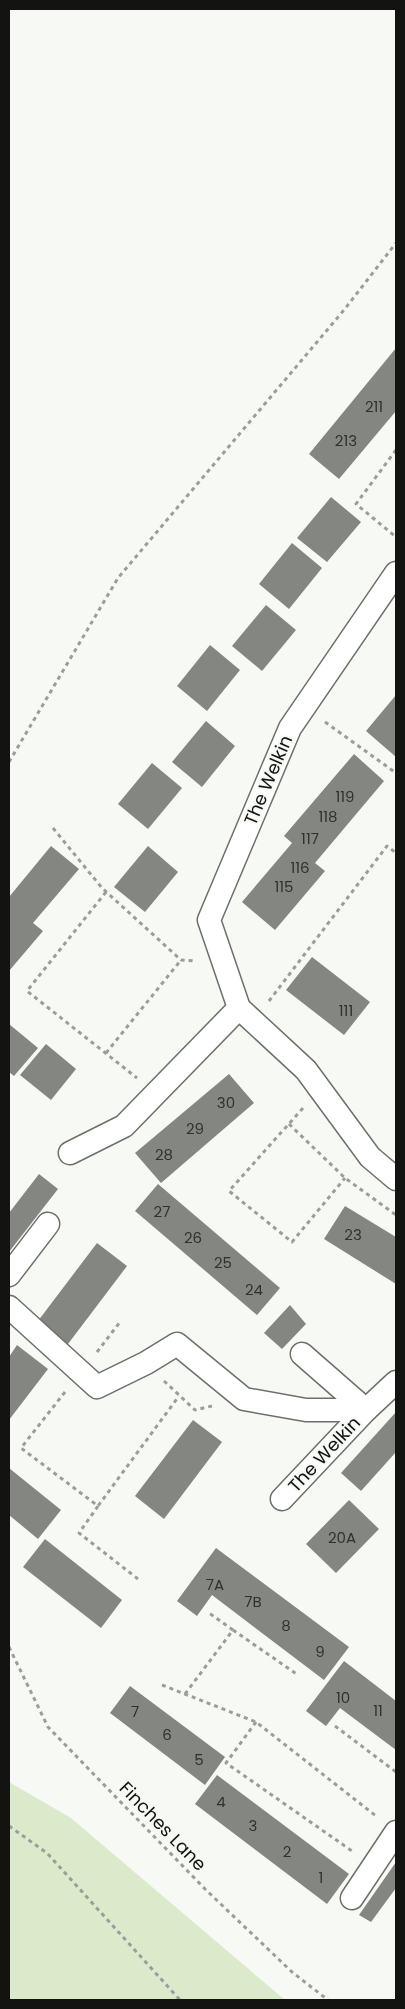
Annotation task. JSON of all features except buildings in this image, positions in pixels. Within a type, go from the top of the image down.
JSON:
[{"type":"street","name":"The Welkin","points":[[396,573],[290,728],[210,920],[223,961],[246,1015],[306,1070],[370,1157],[396,1179]]},
{"type":"street","points":[[70,1153],[124,1126],[156,1093],[246,1015]]},
{"type":"street","points":[[9,1275],[48,1224]]},
{"type":"street","points":[[9,1307],[97,1387],[146,1364],[177,1344],[244,1399],[306,1410],[366,1410]]},
{"type":"street","points":[[302,1354],[366,1410]]},
{"type":"street","name":"The Welkin","points":[[282,1499],[366,1410],[396,1382]]},
{"type":"street","points":[[352,1898],[373,1866],[388,1826]]},
{"type":"path","points":[[9,762],[118,578],[344,310],[396,243]]},
{"type":"path","points":[[396,450],[356,504],[396,538]]},
{"type":"path","points":[[305,707],[396,773]]},
{"type":"path","points":[[53,828],[106,892],[181,960],[223,961]]},
{"type":"path","points":[[246,1015],[387,846],[396,853]]},
{"type":"path","points":[[106,892],[27,992],[156,1093]]},
{"type":"path","points":[[106,1054],[181,960]]},
{"type":"path","points":[[320,1089],[229,1191],[292,1242],[345,1178]]},
{"type":"path","points":[[289,1124],[345,1178],[396,1215]]},
{"type":"path","points":[[98,1506],[21,1448],[120,1322]]},
{"type":"path","points":[[146,1364],[195,1410],[244,1399]]},
{"type":"path","points":[[138,1579],[79,1533],[179,1396]]},
{"type":"path","points":[[209,1612],[298,1675]]},
{"type":"path","points":[[185,1694],[233,1630]]},
{"type":"path","name":"Finches Lane","points":[[9,1647],[48,1727],[205,1889],[292,1972],[328,2000]]},
{"type":"path","points":[[162,1685],[256,1722],[388,1826]]},
{"type":"path","points":[[256,1722],[226,1763],[373,1866]]},
{"type":"path","points":[[335,1726],[396,1772]]},
{"type":"path","points":[[9,1826],[47,1853],[180,2000]]},
{"type":"green space","points":[[9,1782],[71,1818],[285,2000],[9,2000]]}]
